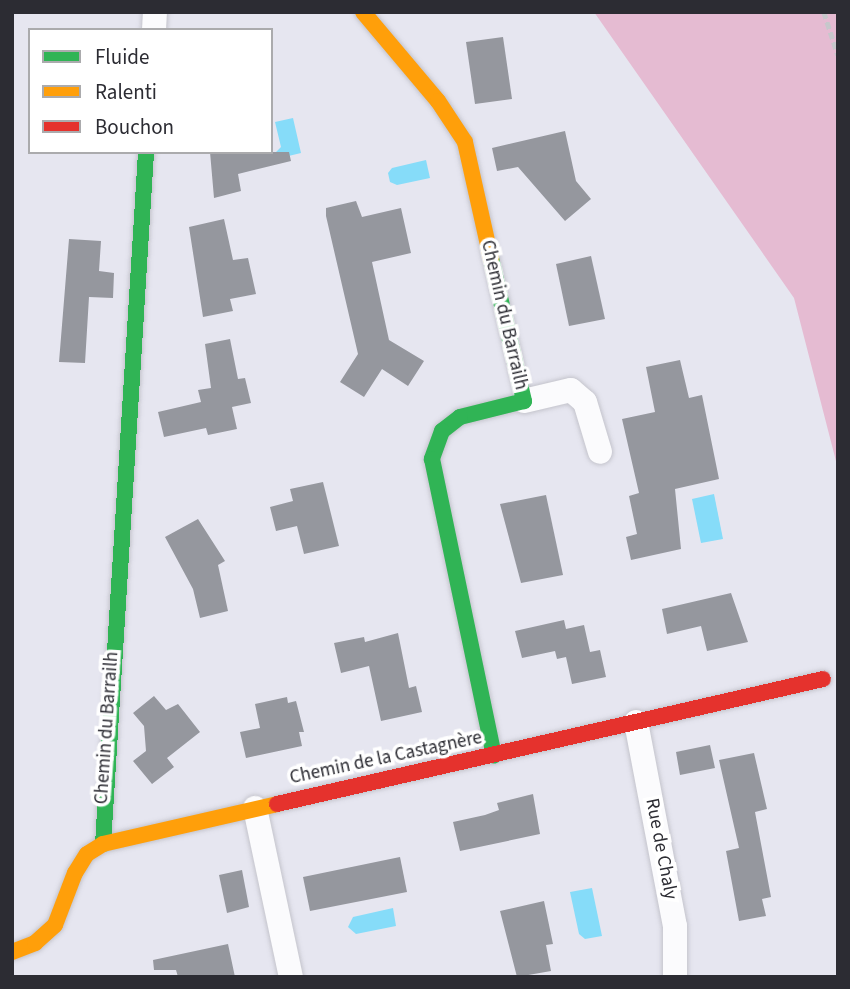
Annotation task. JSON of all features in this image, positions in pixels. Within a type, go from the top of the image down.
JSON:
[{"type":"street","name":"Chemin du Barrailh","points":[[363,12],[438,101],[465,142],[524,401],[460,417],[442,431],[432,458],[494,756]]},
{"type":"street","name":"Chemin du Barrailh","points":[[103,844],[146,154]]},
{"type":"street","points":[[524,401],[571,390],[585,402],[600,452]]},
{"type":"street","name":"Chemin de la Castagnère","points":[[103,844],[823,679]]},
{"type":"street","name":"Rue de Chaly","points":[[636,722],[675,926],[675,977]]},
{"type":"street","points":[[255,808],[291,977]]},
{"type":"street","points":[[12,952],[35,943],[55,925],[75,873],[87,854],[103,844]]},
{"type":"path","points":[[824,12],[838,55]]},
{"type":"shaded area","points":[[594,12],[838,12],[838,469],[794,298]]},
{"type":"water","points":[[293,118],[301,153],[276,159],[275,153],[281,147],[275,122]]},
{"type":"water","points":[[426,160],[430,178],[397,185],[390,182],[388,173],[392,168]]},
{"type":"water","points":[[714,494],[723,539],[701,543],[692,499]]},
{"type":"water","points":[[592,888],[602,936],[585,939],[579,934],[570,892]]},
{"type":"water","points":[[393,908],[396,926],[356,934],[348,927],[353,917]]},
{"type":"building","points":[[503,37],[512,99],[475,104],[466,42]]},
{"type":"building","points":[[565,131],[576,181],[591,199],[565,221],[518,167],[497,171],[492,148]]},
{"type":"building","points":[[289,152],[291,161],[238,174],[241,191],[214,198],[210,154]]},
{"type":"building","points":[[356,201],[362,217],[401,208],[411,253],[372,262],[389,340],[424,361],[408,386],[382,369],[364,397],[340,382],[358,354],[326,216],[326,208]]},
{"type":"building","points":[[224,219],[233,260],[248,258],[256,294],[230,299],[233,311],[203,317],[189,227]]},
{"type":"building","points":[[69,239],[101,241],[99,271],[114,273],[113,298],[89,297],[85,363],[59,362]]},
{"type":"building","points":[[591,256],[605,319],[569,326],[556,264]]},
{"type":"building","points":[[230,339],[238,379],[245,378],[251,403],[232,407],[237,429],[208,435],[206,428],[164,437],[158,412],[201,402],[198,390],[211,388],[205,344]]},
{"type":"building","points":[[680,360],[689,398],[702,395],[719,479],[675,489],[681,549],[631,560],[626,537],[637,534],[629,496],[639,493],[622,419],[655,412],[646,367]]},
{"type":"building","points":[[323,482],[339,546],[304,554],[297,526],[276,531],[270,507],[293,501],[290,489]]},
{"type":"building","points":[[546,495],[563,575],[521,583],[500,504]]},
{"type":"building","points":[[198,519],[225,561],[218,565],[228,611],[200,618],[193,589],[165,537]]},
{"type":"building","points":[[731,593],[748,642],[707,651],[701,626],[667,634],[662,609]]},
{"type":"building","points":[[564,620],[566,629],[584,625],[590,652],[600,650],[606,677],[572,684],[566,657],[557,659],[555,651],[522,658],[515,631]]},
{"type":"building","points":[[398,633],[409,688],[416,686],[422,712],[381,721],[369,666],[341,673],[334,643],[364,637],[365,642]]},
{"type":"building","points":[[154,696],[166,710],[178,704],[200,732],[167,758],[174,767],[152,784],[133,761],[146,751],[144,726],[133,713]]},
{"type":"building","points":[[287,697],[288,703],[296,701],[304,732],[299,732],[302,746],[246,758],[240,732],[260,728],[255,704]]},
{"type":"building","points":[[710,745],[715,768],[680,775],[676,752]]},
{"type":"building","points":[[754,753],[767,809],[755,812],[771,897],[762,899],[766,916],[739,921],[726,851],[739,848],[719,760]]},
{"type":"building","points":[[533,794],[540,834],[460,851],[453,822],[485,815],[499,810],[497,803]]},
{"type":"building","points":[[400,857],[407,892],[310,911],[303,877]]},
{"type":"building","points":[[242,870],[249,907],[227,913],[219,875]]},
{"type":"building","points":[[544,901],[553,944],[546,945],[551,971],[517,977],[500,911]]},
{"type":"building","points":[[228,944],[235,977],[178,977],[176,970],[154,970],[153,960]]},
{"type":"traffic: fast","points":[[103,844],[146,154]]},
{"type":"traffic: fast","points":[[491,258],[524,401],[460,417],[442,431],[432,459],[494,756]]},
{"type":"traffic: slow","points":[[363,12],[438,101],[465,142],[491,258]]},
{"type":"traffic: slow","points":[[12,952],[35,943],[55,925],[75,873],[87,854],[103,844],[277,804]]},
{"type":"traffic: jam","points":[[277,804],[823,679]]}]
